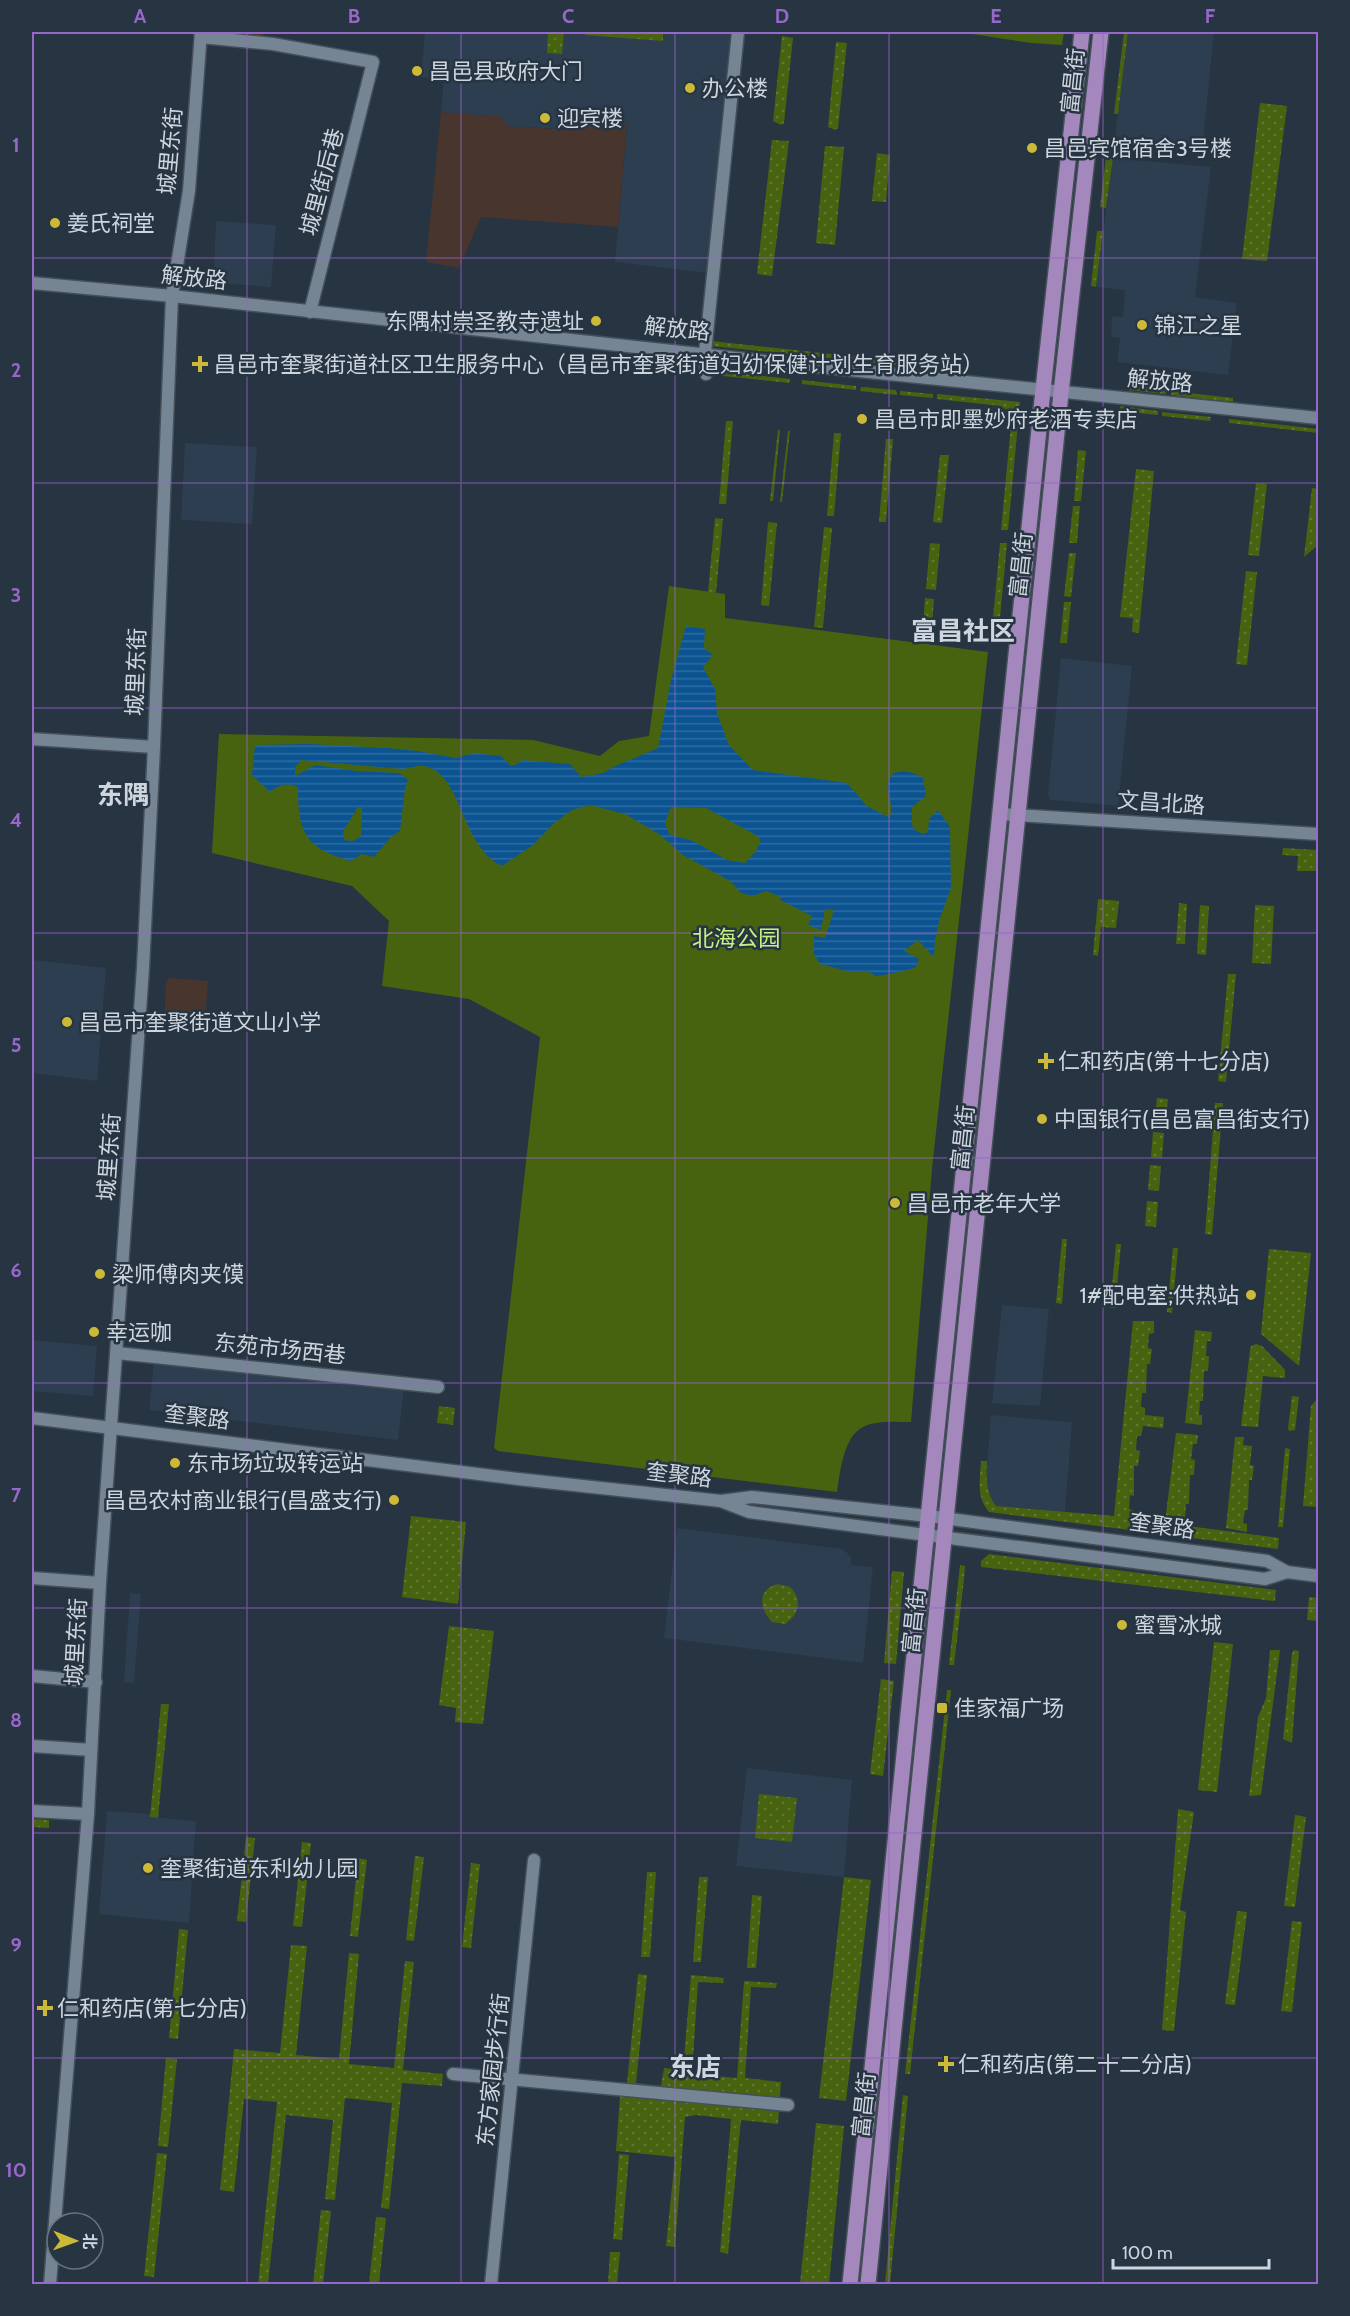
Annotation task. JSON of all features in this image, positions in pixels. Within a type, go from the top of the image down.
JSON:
[{"type":"main road","name":"富昌街","points":[[850,2284],[1043,390],[1082,32]]},
{"type":"main road","name":"富昌街","points":[[868,2284],[1061,393],[1101,32]]},
{"type":"street","points":[[706,374],[705,353],[738,32]]},
{"type":"street","name":"城里街后巷","points":[[201,34],[373,62],[310,312]]},
{"type":"street","name":"城里东街","points":[[50,2284],[88,1814],[100,1583],[143,968],[171,296],[189,191],[201,34]]},
{"type":"street","name":"解放路","points":[[32,283],[705,353],[1061,393],[1318,418]]},
{"type":"street","points":[[32,739],[154,747]]},
{"type":"street","name":"文昌北路","points":[[1000,814],[1318,834]]},
{"type":"street","name":"东苑市场西巷","points":[[117,1353],[438,1387]]},
{"type":"street","name":"奎聚路","points":[[32,1418],[518,1479],[721,1501],[752,1497],[928,1516],[1267,1561],[1287,1572],[1318,1576]]},
{"type":"street","points":[[721,1501],[749,1512],[1265,1580],[1287,1572]]},
{"type":"street","points":[[32,1578],[100,1583]]},
{"type":"street","points":[[32,1676],[96,1682]]},
{"type":"street","points":[[32,1746],[91,1750]]},
{"type":"street","points":[[32,1811],[88,1814]]},
{"type":"street","name":"东方家园步行街","points":[[491,2284],[534,1860]]},
{"type":"street","points":[[453,2074],[788,2105]]},
{"type":"shaded area","points":[[220,32],[264,32],[262,39]]},
{"type":"shaded area","points":[[425,32],[733,32],[709,273],[615,262],[627,125],[575,123],[575,130],[504,126],[504,117],[441,112],[444,79],[421,77]]},
{"type":"shaded area","points":[[1128,32],[1214,32],[1202,153],[1114,145]]},
{"type":"shaded area","points":[[441,112],[504,117],[505,126],[574,130],[575,122],[627,125],[618,227],[481,217],[459,268],[426,262]]},
{"type":"shaded area","points":[[1113,158],[1211,167],[1195,297],[1237,303],[1228,375],[1117,362],[1120,338],[1111,337],[1112,316],[1123,317],[1125,290],[1096,287]]},
{"type":"shaded area","points":[[216,221],[276,225],[271,287],[219,283],[218,270],[214,269]]},
{"type":"shaded area","points":[[185,443],[257,447],[252,524],[181,520]]},
{"type":"shaded area","points":[[1061,658],[1132,666],[1118,806],[1050,800],[1048,795]]},
{"type":"shaded area","name":"昌邑市奎聚街道文山小学","points":[[32,960],[106,968],[97,1081],[32,1073]]},
{"type":"shaded area","points":[[169,978],[208,981],[204,1029],[164,1028],[166,982]]},
{"type":"shaded area","points":[[1002,1305],[1049,1309],[1040,1406],[992,1403]]},
{"type":"shaded area","points":[[32,1340],[97,1346],[93,1396],[32,1391]]},
{"type":"shaded area","points":[[154,1362],[404,1388],[398,1440],[149,1410]]},
{"type":"shaded area","points":[[991,1415],[1072,1422],[1065,1512],[996,1506],[991,1501],[986,1479]]},
{"type":"shaded area","points":[[677,1528],[843,1549],[851,1557],[851,1565],[873,1567],[863,1663],[664,1638]]},
{"type":"shaded area","points":[[130,1593],[141,1594],[134,1683],[124,1682]]},
{"type":"shaded area","points":[[747,1768],[852,1780],[844,1877],[736,1866]]},
{"type":"shaded area","name":"奎聚街道东利幼儿园","points":[[107,1811],[150,1814],[151,1817],[196,1821],[189,1923],[99,1914]]},
{"type":"green space","points":[[548,32],[564,32],[562,54],[547,53]]},
{"type":"green space","points":[[585,32],[663,33],[663,41],[585,35]]},
{"type":"green space","points":[[966,32],[1064,32],[1062,45],[1031,43]]},
{"type":"green space","points":[[1124,32],[1128,32],[1118,114],[1114,114]]},
{"type":"green space","points":[[782,36],[793,38],[784,123],[781,125],[773,121]]},
{"type":"green space","points":[[836,42],[847,43],[838,128],[835,130],[828,127]]},
{"type":"green space","points":[[1260,103],[1287,106],[1267,261],[1242,259]]},
{"type":"green space","points":[[772,140],[789,141],[772,276],[757,274]]},
{"type":"green space","points":[[825,146],[844,147],[835,245],[816,243]]},
{"type":"green space","points":[[877,153],[890,155],[886,202],[872,201]]},
{"type":"green space","points":[[1106,157],[1113,158],[1106,208],[1100,207]]},
{"type":"green space","points":[[1097,231],[1103,231],[1096,287],[1091,286]]},
{"type":"green space","points":[[711,341],[906,362],[905,366],[712,346]]},
{"type":"green space","points":[[714,370],[790,379],[789,383],[714,375]]},
{"type":"green space","points":[[802,380],[856,386],[856,390],[802,384]]},
{"type":"green space","points":[[1126,385],[1166,390],[1166,394],[1127,390]]},
{"type":"green space","points":[[861,387],[896,390],[897,395],[860,391]]},
{"type":"green space","points":[[900,391],[933,394],[933,398],[900,395]]},
{"type":"green space","points":[[1171,391],[1233,398],[1233,402],[1171,395]]},
{"type":"green space","points":[[937,394],[1020,402],[1008,530],[1001,530],[1012,414],[1001,406],[937,399]]},
{"type":"green space","points":[[1120,406],[1158,411],[1158,415],[1119,411]]},
{"type":"green space","points":[[1162,412],[1211,417],[1210,421],[1162,416]]},
{"type":"green space","points":[[1229,419],[1318,429],[1318,433],[1229,423]]},
{"type":"green space","points":[[726,421],[733,421],[726,504],[719,504]]},
{"type":"green space","points":[[778,430],[780,430],[773,501],[770,501]]},
{"type":"green space","points":[[788,431],[790,431],[782,502],[780,502]]},
{"type":"green space","points":[[834,433],[841,433],[834,516],[827,516]]},
{"type":"green space","points":[[886,439],[893,439],[886,522],[879,522]]},
{"type":"green space","points":[[1078,450],[1086,451],[1081,501],[1074,501]]},
{"type":"green space","points":[[940,455],[949,455],[942,523],[933,522]]},
{"type":"green space","points":[[1136,469],[1154,471],[1139,633],[1132,632],[1133,618],[1120,617]]},
{"type":"green space","points":[[1256,483],[1267,484],[1259,556],[1248,555]]},
{"type":"green space","points":[[1312,488],[1318,489],[1318,545],[1304,557]]},
{"type":"green space","points":[[1073,506],[1080,506],[1077,543],[1069,543]]},
{"type":"green space","points":[[715,518],[723,519],[716,593],[708,592]]},
{"type":"green space","points":[[768,522],[777,523],[769,606],[761,605]]},
{"type":"green space","points":[[824,527],[832,528],[823,628],[814,627]]},
{"type":"green space","points":[[930,543],[940,544],[936,590],[926,589]]},
{"type":"green space","points":[[1000,543],[1007,543],[998,639],[991,639]]},
{"type":"green space","points":[[1069,553],[1076,553],[1071,597],[1064,596]]},
{"type":"green space","points":[[1246,571],[1257,572],[1247,665],[1236,664]]},
{"type":"green space","name":"北海公园","points":[[669,586],[725,594],[725,618],[988,652],[932,1169],[911,1422],[874,1423],[856,1432],[844,1456],[837,1492],[498,1451],[494,1448],[540,1037],[469,999],[382,986],[389,921],[352,886],[212,853],[219,734],[533,740],[600,756],[619,741],[649,736]]},
{"type":"green space","points":[[925,598],[934,599],[932,627],[923,627]]},
{"type":"green space","points":[[1064,602],[1071,602],[1067,643],[1060,643]]},
{"type":"green space","points":[[1283,848],[1318,850],[1318,871],[1297,871],[1298,856],[1282,855]]},
{"type":"green space","points":[[1098,899],[1119,901],[1116,928],[1101,927],[1098,956],[1093,955]]},
{"type":"green space","points":[[1179,903],[1187,904],[1185,944],[1176,944]]},
{"type":"green space","points":[[1200,905],[1209,906],[1206,955],[1197,954]]},
{"type":"green space","points":[[1255,905],[1274,906],[1271,964],[1252,963]]},
{"type":"green space","points":[[1228,974],[1236,974],[1226,1082],[1218,1081]]},
{"type":"green space","points":[[1157,1098],[1168,1099],[1165,1125],[1154,1124]]},
{"type":"green space","points":[[1215,1103],[1223,1103],[1212,1235],[1205,1234]]},
{"type":"green space","points":[[1153,1132],[1164,1133],[1162,1158],[1151,1157]]},
{"type":"green space","points":[[1150,1165],[1161,1166],[1159,1191],[1148,1190]]},
{"type":"green space","points":[[1147,1201],[1158,1202],[1156,1227],[1145,1226]]},
{"type":"green space","points":[[1062,1239],[1067,1239],[1062,1304],[1056,1303]]},
{"type":"green space","points":[[1116,1244],[1121,1244],[1115,1308],[1110,1308]]},
{"type":"green space","points":[[1173,1248],[1178,1248],[1172,1313],[1167,1312]]},
{"type":"green space","points":[[1269,1249],[1311,1253],[1299,1366],[1261,1334]]},
{"type":"green space","points":[[1133,1321],[1154,1321],[1154,1333],[1149,1334],[1148,1348],[1152,1349],[1150,1364],[1147,1364],[1146,1393],[1142,1393],[1141,1407],[1145,1408],[1145,1415],[1164,1417],[1163,1428],[1143,1426],[1141,1436],[1137,1436],[1136,1450],[1140,1451],[1138,1466],[1134,1466],[1134,1496],[1130,1495],[1129,1509],[1133,1510],[1132,1517],[1129,1518],[1165,1522],[1176,1433],[1198,1435],[1197,1444],[1193,1444],[1191,1459],[1195,1460],[1194,1475],[1190,1475],[1189,1504],[1186,1504],[1185,1518],[1188,1519],[1188,1526],[1279,1538],[1278,1549],[989,1512],[985,1506],[980,1494],[981,1461],[987,1461],[988,1491],[996,1506],[1114,1516]]},
{"type":"green space","points":[[1195,1330],[1212,1332],[1211,1341],[1207,1341],[1208,1371],[1204,1371],[1203,1401],[1200,1401],[1199,1415],[1202,1415],[1202,1425],[1185,1423]]},
{"type":"green space","points":[[1256,1344],[1262,1346],[1285,1370],[1285,1378],[1263,1376],[1258,1427],[1241,1426],[1250,1350],[1251,1346]]},
{"type":"green space","points":[[1292,1396],[1299,1397],[1295,1430],[1289,1431],[1288,1428]]},
{"type":"green space","points":[[1318,1398],[1318,1507],[1303,1506],[1311,1406]]},
{"type":"green space","points":[[439,1406],[455,1408],[453,1425],[437,1423]]},
{"type":"green space","points":[[1235,1437],[1244,1437],[1243,1445],[1252,1446],[1250,1465],[1254,1466],[1252,1480],[1249,1480],[1248,1510],[1245,1510],[1243,1523],[1247,1524],[1247,1532],[1226,1528]]},
{"type":"green space","points":[[1285,1448],[1290,1449],[1283,1527],[1278,1527]]},
{"type":"green space","points":[[411,1516],[466,1522],[458,1604],[402,1597]]},
{"type":"green space","points":[[989,1554],[1276,1590],[1275,1601],[981,1567],[981,1561]]},
{"type":"green space","points":[[960,1565],[965,1566],[964,1579],[954,1665],[949,1665]]},
{"type":"green space","points":[[892,1571],[904,1572],[896,1664],[884,1663]]},
{"type":"green space","points":[[778,1584],[790,1587],[798,1602],[794,1616],[785,1624],[772,1622],[763,1606],[762,1600],[766,1590]]},
{"type":"green space","points":[[1309,1597],[1318,1598],[1318,1621],[1307,1620]]},
{"type":"green space","points":[[449,1626],[494,1631],[483,1724],[455,1722],[456,1708],[439,1705]]},
{"type":"green space","points":[[1214,1642],[1233,1644],[1217,1792],[1198,1790]]},
{"type":"green space","points":[[1270,1650],[1280,1650],[1261,1795],[1249,1796],[1258,1717],[1266,1698]]},
{"type":"green space","points":[[1294,1650],[1299,1651],[1292,1743],[1283,1739]]},
{"type":"green space","points":[[881,1679],[894,1681],[883,1776],[870,1774]]},
{"type":"green space","points":[[947,1690],[951,1690],[910,2074],[905,2074]]},
{"type":"green space","points":[[161,1704],[169,1704],[158,1818],[150,1817]]},
{"type":"green space","points":[[759,1794],[797,1798],[792,1842],[755,1838]]},
{"type":"green space","points":[[1178,1809],[1194,1812],[1180,1910],[1186,1912],[1174,2031],[1162,2030]]},
{"type":"green space","points":[[1295,1815],[1306,1817],[1295,1907],[1284,1906]]},
{"type":"green space","points":[[32,1819],[49,1820],[49,1828],[32,1827]]},
{"type":"green space","points":[[246,1837],[255,1838],[246,1922],[237,1921]]},
{"type":"green space","points":[[302,1842],[311,1843],[302,1927],[293,1926]]},
{"type":"green space","points":[[415,1856],[424,1857],[414,1941],[406,1940]]},
{"type":"green space","points":[[358,1858],[367,1860],[358,1937],[350,1936]]},
{"type":"green space","points":[[471,1863],[480,1864],[471,1948],[462,1947]]},
{"type":"green space","points":[[647,1872],[656,1872],[650,1957],[641,1957]]},
{"type":"green space","points":[[699,1877],[708,1877],[701,1962],[693,1962]]},
{"type":"green space","points":[[844,1877],[871,1880],[846,2101],[819,2098]]},
{"type":"green space","points":[[752,1895],[762,1896],[756,1968],[747,1968]]},
{"type":"green space","points":[[1237,1911],[1247,1912],[1235,2005],[1225,2004]]},
{"type":"green space","points":[[1292,1921],[1302,1922],[1292,2012],[1281,2011]]},
{"type":"green space","points":[[179,1929],[188,1930],[178,2039],[169,2038]]},
{"type":"green space","points":[[291,1945],[307,1946],[296,2055],[339,2059],[349,1953],[359,1954],[349,2064],[394,2068],[405,1961],[414,1962],[403,2070],[443,2074],[442,2086],[402,2083],[389,2209],[381,2208],[392,2103],[345,2098],[335,2200],[325,2199],[333,2120],[286,2115],[268,2284],[258,2284],[277,2102],[244,2099],[234,2192],[220,2190],[234,2049],[280,2053]]},
{"type":"green space","points":[[638,1974],[647,1975],[636,2083],[661,2086],[664,2068],[683,2070],[691,1975],[724,1978],[723,1983],[698,1982],[692,2074],[737,2078],[744,1981],[777,1983],[776,1988],[751,1987],[745,2078],[781,2082],[778,2124],[741,2120],[728,2254],[720,2252],[731,2119],[696,2115],[685,2117],[675,2247],[666,2246],[675,2157],[616,2151],[621,2082],[627,2083]]},
{"type":"green space","points":[[166,2058],[177,2059],[168,2147],[158,2146]]},
{"type":"green space","points":[[903,2095],[908,2096],[890,2284],[885,2284]]},
{"type":"green space","points":[[816,2123],[844,2126],[829,2284],[800,2284]]},
{"type":"green space","points":[[157,2153],[167,2154],[154,2277],[144,2276]]},
{"type":"green space","points":[[619,2154],[629,2155],[622,2240],[613,2239]]},
{"type":"green space","points":[[321,2210],[331,2211],[323,2284],[313,2284]]},
{"type":"green space","points":[[376,2217],[386,2218],[379,2284],[369,2284]]},
{"type":"green space","points":[[610,2252],[620,2252],[617,2284],[608,2284]]},
{"type":"water","name":"北海公园","points":[[686,626],[705,629],[704,648],[713,655],[703,667],[715,689],[717,713],[729,745],[753,770],[847,783],[867,806],[890,818],[888,785],[893,773],[908,772],[923,778],[926,796],[912,807],[912,825],[916,831],[923,834],[928,832],[929,819],[938,810],[950,827],[951,888],[940,918],[934,957],[918,940],[904,951],[919,959],[916,967],[902,971],[875,976],[868,971],[847,971],[820,964],[814,954],[814,936],[825,938],[834,910],[825,909],[821,930],[808,925],[812,916],[780,900],[781,897],[766,891],[753,896],[741,893],[730,881],[683,855],[659,834],[625,814],[590,805],[572,810],[553,824],[533,845],[502,866],[488,856],[477,843],[454,795],[437,771],[424,766],[401,769],[301,760],[295,767],[295,776],[315,765],[357,771],[400,773],[408,780],[400,831],[391,837],[374,857],[362,854],[351,861],[323,850],[307,836],[300,816],[298,787],[283,785],[270,792],[252,775],[255,745],[310,744],[387,748],[456,758],[474,753],[501,756],[511,766],[522,760],[570,764],[581,777],[603,773],[658,748],[671,680]],"holes":[[[358,807],[362,807],[361,836],[353,841],[344,840],[343,832]],[[671,807],[706,808],[761,840],[756,851],[745,863],[727,860],[693,841],[669,834],[665,822]]]},
{"type":"place","name":"昌邑县政府大门","points":[[417,71]]},
{"type":"place","name":"办公楼","points":[[690,88]]},
{"type":"place","name":"迎宾楼","points":[[545,118]]},
{"type":"place","name":"昌邑宾馆宿舍3号楼","points":[[1032,148]]},
{"type":"place","name":"姜氏祠堂","points":[[55,223]]},
{"type":"place","name":"东隅村崇圣教寺遗址","points":[[596,321]]},
{"type":"place","name":"锦江之星","points":[[1142,325]]},
{"type":"place","name":"昌邑市奎聚街道社区卫生服务中心（昌邑市奎聚街道妇幼保健计划生育服务站）","points":[[200,364]]},
{"type":"place","name":"昌邑市即墨妙府老酒专卖店","points":[[862,419]]},
{"type":"place","name":"昌邑市奎聚街道文山小学","points":[[67,1022]]},
{"type":"place","name":"仁和药店(第十七分店)","points":[[1046,1061]]},
{"type":"place","name":"中国银行(昌邑富昌街支行)","points":[[1042,1119]]},
{"type":"place","name":"昌邑市老年大学","points":[[895,1203]]},
{"type":"place","name":"梁师傅肉夹馍","points":[[100,1274]]},
{"type":"place","name":"1#配电室;供热站","points":[[1251,1295]]},
{"type":"place","name":"幸运咖","points":[[94,1332]]},
{"type":"place","name":"东市场垃圾转运站","points":[[175,1463]]},
{"type":"place","name":"昌邑农村商业银行(昌盛支行)","points":[[394,1500]]},
{"type":"place","name":"蜜雪冰城","points":[[1122,1625]]},
{"type":"place","name":"佳家福广场","points":[[942,1708]]},
{"type":"place","name":"奎聚街道东利幼儿园","points":[[148,1868]]},
{"type":"place","name":"仁和药店(第七分店)","points":[[45,2008]]},
{"type":"place","name":"仁和药店(第二十二分店)","points":[[946,2064]]},
{"type":"district","name":"富昌社区","points":[[963,631]]},
{"type":"district","name":"东隅","points":[[123,795]]},
{"type":"district","name":"东店","points":[[695,2067]]}]
